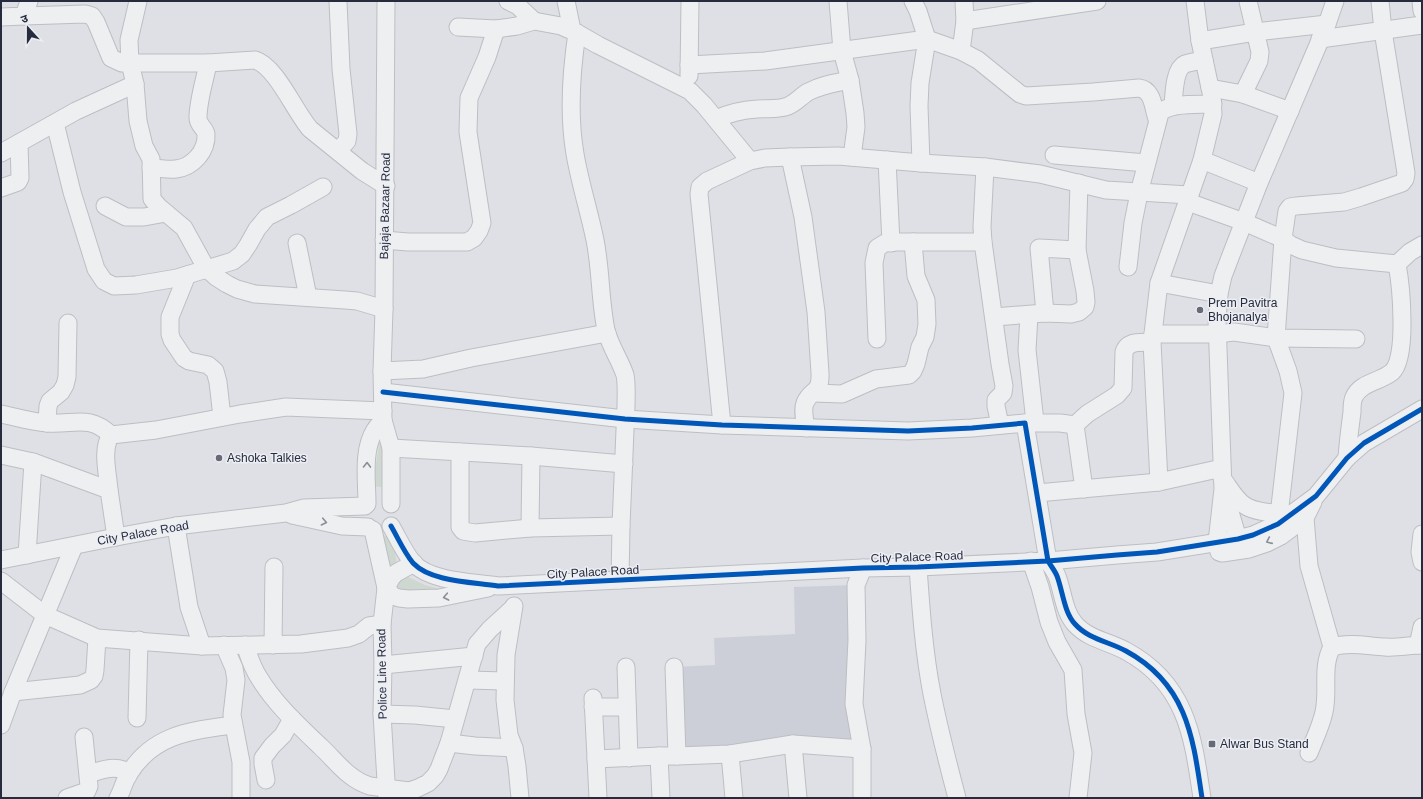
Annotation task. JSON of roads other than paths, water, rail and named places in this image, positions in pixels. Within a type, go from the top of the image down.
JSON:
[{"type":"street","points":[[138,1],[129,40],[130,63],[135,84],[138,121],[144,146],[151,159],[152,198],[159,207],[184,228],[206,268],[227,284],[237,289],[255,294],[352,301],[384,309]]},
{"type":"street","points":[[338,1],[341,69],[348,134],[347,141],[338,151]]},
{"type":"street","name":"Bajaja Bazaar Road","points":[[383,416],[382,371],[386,186],[386,1]]},
{"type":"street","points":[[508,1],[518,6],[534,22]]},
{"type":"street","points":[[566,1],[575,32],[571,93],[574,142],[595,241],[602,287],[603,313],[607,333],[625,377],[626,406],[620,580]]},
{"type":"street","points":[[690,1],[690,91]]},
{"type":"street","points":[[838,1],[842,51],[850,80],[855,113],[856,127],[852,157]]},
{"type":"street","points":[[913,1],[918,11],[927,39],[920,83],[919,106],[921,163]]},
{"type":"street","points":[[961,51],[965,20],[964,1]]},
{"type":"street","points":[[965,20],[1097,1]]},
{"type":"street","points":[[1159,482],[1152,338],[1160,275],[1202,160],[1212,119],[1213,104],[1200,41],[1195,1]]},
{"type":"street","points":[[1243,94],[1259,61],[1260,52],[1248,1]]},
{"type":"street","points":[[1218,548],[1222,478],[1217,334],[1219,294],[1223,276],[1259,183],[1327,24],[1335,1]]},
{"type":"street","points":[[1309,753],[1324,713],[1326,665],[1328,655],[1332,647],[1309,566],[1291,515],[1293,393],[1288,371],[1276,338],[1282,239],[1287,212],[1290,207],[1344,202],[1395,186],[1402,183],[1405,179],[1406,166],[1383,31],[1380,1]]},
{"type":"street","points":[[1421,1],[1422,11]]},
{"type":"street","points":[[1,17],[26,8],[92,16],[100,29],[111,58],[122,63],[208,63],[255,60],[261,62],[280,85],[304,123],[317,136],[362,171],[386,186]]},
{"type":"street","points":[[458,27],[496,29],[534,22],[561,26],[575,32],[697,96],[750,162]]},
{"type":"street","points":[[1200,41],[1255,32],[1327,24]]},
{"type":"street","points":[[1320,39],[1422,26]]},
{"type":"street","points":[[384,240],[467,242],[474,238],[479,231],[482,223],[468,132],[468,103],[473,87],[487,57],[496,29]]},
{"type":"street","points":[[689,65],[765,61],[927,39],[961,51],[987,67],[1013,89],[1026,96],[1086,93],[1139,88],[1144,89],[1149,92],[1157,119]]},
{"type":"street","points":[[1173,106],[1179,68],[1185,64],[1204,60]]},
{"type":"street","points":[[152,168],[176,169],[192,163],[200,155],[204,148],[206,136],[205,130],[199,122],[199,111],[208,63]]},
{"type":"street","points":[[716,119],[734,112],[783,108],[790,106],[807,92],[825,85],[850,80]]},
{"type":"street","points":[[1,153],[89,105],[135,84]]},
{"type":"street","points":[[1210,88],[1243,94],[1290,111]]},
{"type":"street","points":[[1128,268],[1133,223],[1139,193],[1157,119],[1160,113],[1163,109],[1173,106],[1213,104]]},
{"type":"street","points":[[55,123],[70,177],[72,192],[96,269],[104,281],[114,286],[119,287],[149,284],[187,275],[233,261],[242,254],[256,229],[267,217],[323,187]]},
{"type":"street","points":[[1,188],[18,182],[20,178],[19,143]]},
{"type":"street","points":[[1054,155],[1146,163]]},
{"type":"street","points":[[790,157],[804,217],[818,340],[820,381],[818,388],[804,404],[806,428]]},
{"type":"street","points":[[722,425],[699,194],[700,187],[707,181],[750,162],[765,158],[852,157],[921,163],[985,166],[1040,174],[1106,190],[1188,198],[1282,239],[1302,250],[1349,260],[1397,264],[1410,252],[1422,245]]},
{"type":"street","points":[[886,160],[891,243]]},
{"type":"street","points":[[1202,160],[1259,183]]},
{"type":"street","points":[[985,166],[982,227],[1004,386],[1003,393],[996,400],[1000,425]]},
{"type":"street","points":[[994,317],[1037,314],[1071,314],[1079,312],[1085,307],[1085,291],[1077,250],[1079,183]]},
{"type":"street","points":[[105,206],[126,217],[144,217],[166,213]]},
{"type":"street","points":[[813,393],[842,394],[876,379],[909,375],[913,371],[920,347],[925,337],[927,324],[926,300],[916,276],[913,242]]},
{"type":"street","points":[[877,339],[874,275],[877,248],[885,243],[983,242]]},
{"type":"street","points":[[297,243],[308,297]]},
{"type":"street","points":[[1077,250],[1039,248],[1037,314],[1027,350],[1030,422],[1037,493],[1048,561],[1057,577],[1069,614],[1074,623],[1087,633],[1138,658],[1152,669],[1171,690],[1191,731],[1202,798]]},
{"type":"street","points":[[1347,458],[1353,398],[1364,386],[1392,372],[1397,364],[1401,348],[1402,331],[1400,284],[1397,264]]},
{"type":"street","points":[[187,275],[170,317],[170,334],[172,340],[184,358],[189,361],[208,365],[215,371],[218,382],[222,417]]},
{"type":"street","points":[[1159,283],[1219,294]]},
{"type":"street","points":[[47,423],[48,406],[50,401],[61,392],[67,377],[68,324]]},
{"type":"street","points":[[383,392],[625,419],[722,425],[908,431],[1030,422],[1075,425],[1087,414],[1117,395],[1123,388],[1124,352],[1126,347],[1132,343],[1152,338],[1234,332],[1276,338],[1356,339]]},
{"type":"street","points":[[382,371],[423,369],[471,358],[607,333]]},
{"type":"street","points":[[111,435],[156,430],[222,417],[286,407],[383,416]]},
{"type":"street","points":[[1240,544],[1253,535],[1291,515],[1316,496],[1347,458],[1370,440],[1422,409]]},
{"type":"street","points":[[1,414],[47,423],[92,423],[104,428],[111,435]]},
{"type":"street","points":[[383,416],[392,448],[391,504]]},
{"type":"street","points":[[383,416],[369,443],[367,457],[366,505],[362,515],[363,520],[370,528],[386,588]]},
{"type":"street","points":[[1075,425],[1084,489]]},
{"type":"street","points":[[111,435],[106,449],[109,490],[116,536]]},
{"type":"street","points":[[392,448],[531,456],[624,464]]},
{"type":"street","points":[[460,452],[460,527],[463,531],[475,533],[530,528],[621,526]]},
{"type":"street","points":[[1,455],[33,462],[109,490]]},
{"type":"street","points":[[530,528],[531,456]]},
{"type":"street","points":[[27,555],[33,462]]},
{"type":"street","points":[[1222,478],[1235,496],[1244,505],[1256,510],[1291,515]]},
{"type":"street","points":[[1222,478],[1240,544],[1249,549],[1282,536],[1291,515]]},
{"type":"street","points":[[1037,493],[1222,478]]},
{"type":"street","points":[[381,498],[391,504],[394,508],[395,519],[391,526],[380,531],[370,528],[342,526],[286,513],[304,508],[366,505],[376,499],[381,498]]},
{"type":"street","name":"City Palace Road","points":[[1,560],[74,546],[116,536],[176,526],[286,513]]},
{"type":"street","points":[[176,526],[189,607],[202,646]]},
{"type":"street","name":"City Palace Road","points":[[391,526],[414,564],[424,571],[433,575],[451,579],[506,586]]},
{"type":"street","points":[[1422,534],[1420,552],[1422,562]]},
{"type":"street","name":"City Palace Road","points":[[386,588],[393,596],[399,598],[439,598],[506,586],[863,568],[918,568],[1048,561],[1157,552],[1182,556],[1240,544]]},
{"type":"street","points":[[3,716],[74,546]]},
{"type":"street","points":[[1031,561],[1040,587],[1049,622],[1057,642],[1073,670],[1076,714],[1083,753],[1078,798]]},
{"type":"street","name":"Police Line Road","points":[[387,793],[382,714],[382,624],[386,588],[396,573],[414,564]]},
{"type":"street","points":[[273,645],[274,567]]},
{"type":"street","points":[[862,798],[862,748],[854,704],[857,640],[856,585],[863,568]]},
{"type":"street","points":[[918,568],[922,622],[929,676],[939,726],[957,798]]},
{"type":"street","points":[[1,580],[45,615],[97,638],[202,646],[273,645],[331,642],[359,634],[369,626],[382,624]]},
{"type":"street","points":[[506,586],[514,608],[506,654],[505,700],[509,735],[514,748],[520,798]]},
{"type":"street","points":[[245,645],[257,675],[272,695],[292,719],[355,780],[387,793],[409,791],[422,793],[439,769],[449,743],[477,644],[482,637],[514,608]]},
{"type":"street","points":[[1332,647],[1340,645],[1386,647],[1420,645],[1422,627]]},
{"type":"street","points":[[13,692],[80,685],[91,680],[94,676],[95,670],[97,638]]},
{"type":"street","points":[[137,718],[139,640]]},
{"type":"street","points":[[224,645],[234,668],[236,680],[232,708],[233,725],[240,754],[241,798]]},
{"type":"street","points":[[383,665],[474,656]]},
{"type":"street","points":[[626,667],[628,758]]},
{"type":"street","points":[[674,667],[678,756]]},
{"type":"street","points":[[236,680],[272,695]]},
{"type":"street","points":[[468,680],[505,681]]},
{"type":"street","points":[[598,798],[593,702],[627,707]]},
{"type":"street","points":[[382,714],[416,715],[456,719]]},
{"type":"street","points":[[266,780],[263,758],[283,735],[292,719]]},
{"type":"street","points":[[118,798],[128,776],[138,761],[153,747],[172,737],[233,725]]},
{"type":"street","points":[[67,798],[87,791],[89,786],[84,737]]},
{"type":"street","points":[[449,743],[514,748]]},
{"type":"street","points":[[596,759],[730,754],[793,744],[862,748]]},
{"type":"street","points":[[793,744],[798,798]]},
{"type":"street","points":[[730,754],[734,798]]},
{"type":"street","points":[[659,756],[661,798]]},
{"type":"street","points":[[88,774],[111,768],[124,770],[128,776]]},
{"type":"place","name":"Prem Pavitra Bhojanalya","points":[[1200,310]]},
{"type":"place","name":"Ashoka Talkies","points":[[219,458]]},
{"type":"place","name":"Alwar Bus Stand","points":[[1212,744]]}]
